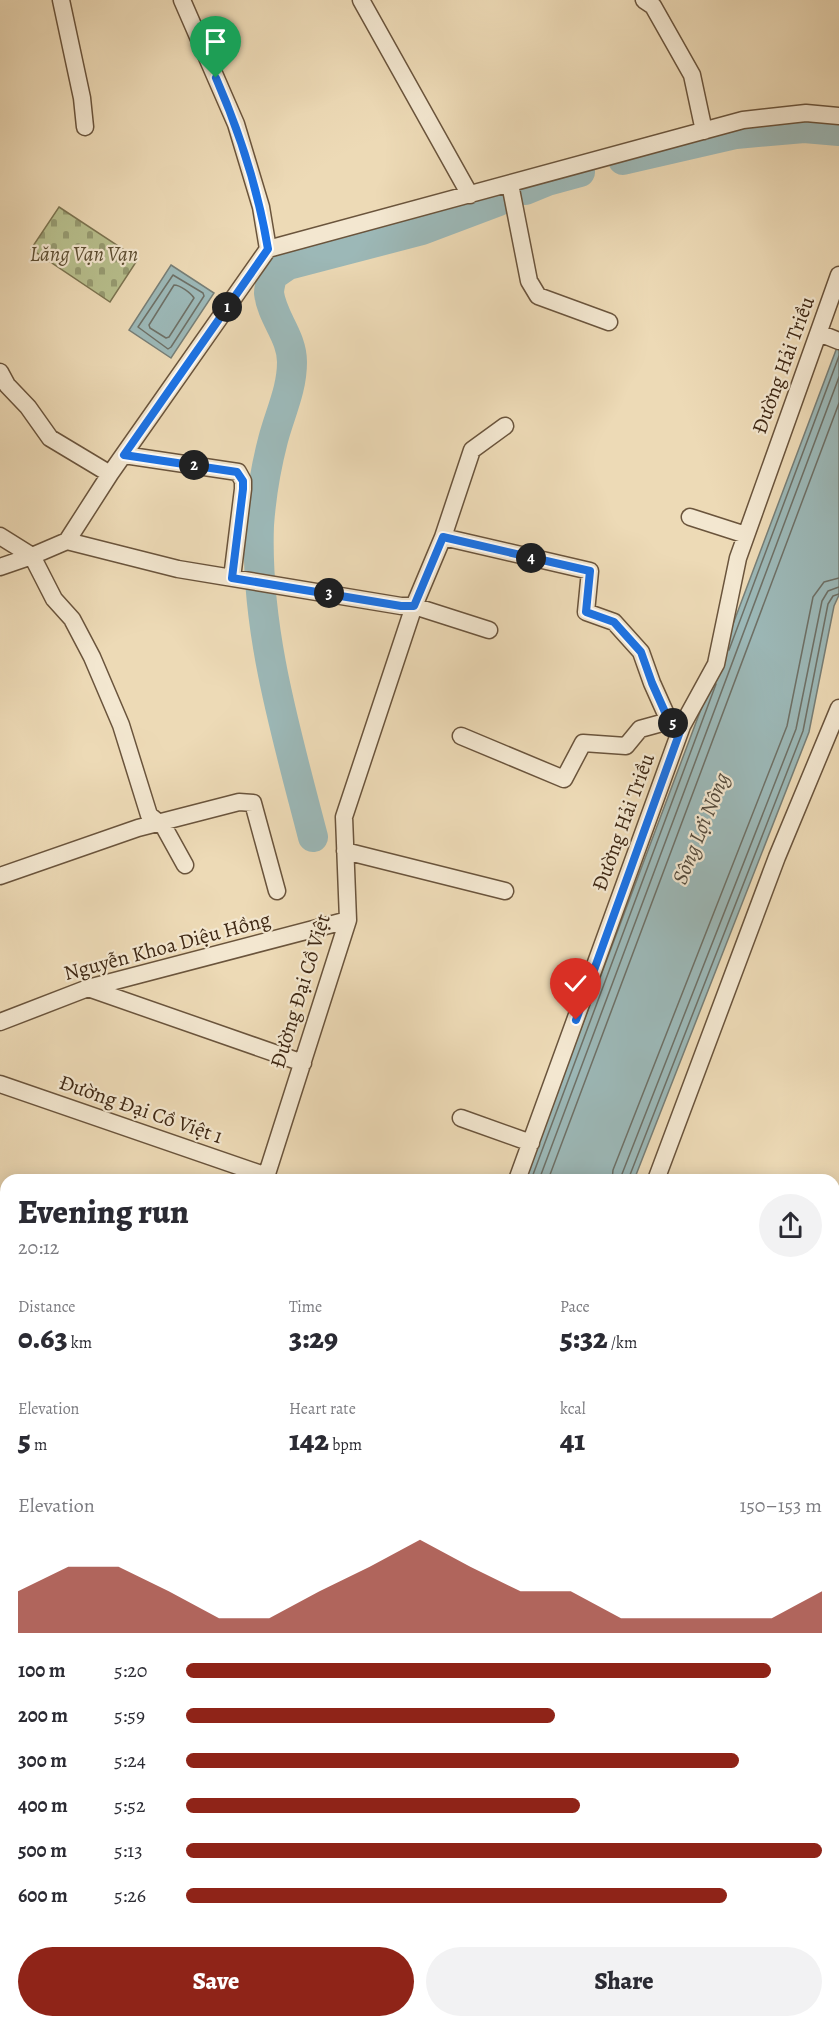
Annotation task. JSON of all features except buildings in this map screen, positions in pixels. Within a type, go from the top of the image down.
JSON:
[{"type":"street","points":[[61,0],[82,98],[85,127]]},
{"type":"street","points":[[182,0],[236,124],[261,207],[268,249]]},
{"type":"street","points":[[361,0],[470,195]]},
{"type":"street","points":[[654,2],[692,75],[704,131]]},
{"type":"street","points":[[0,567],[67,541],[124,455],[268,249],[743,120],[806,113],[839,116]]},
{"type":"street","points":[[510,184],[529,280],[534,292],[538,296],[609,322]]},
{"type":"street","name":"Đường Hải Triều","points":[[519,1174],[676,723],[716,664],[738,558],[839,275]]},
{"type":"street","points":[[819,333],[837,340]]},
{"type":"street","points":[[0,372],[7,386],[28,407],[50,438],[111,474]]},
{"type":"street","name":"Đường Đại Cồ Việt","points":[[267,1174],[348,920],[344,817],[414,606],[443,537],[472,450],[505,426]]},
{"type":"street","points":[[124,455],[237,472],[243,481],[238,579]]},
{"type":"street","points":[[690,518],[746,535]]},
{"type":"street","points":[[0,536],[32,556],[54,599],[72,619],[92,657],[122,725],[149,815],[164,826],[185,865]]},
{"type":"street","points":[[443,537],[590,571],[586,612],[614,622],[641,652],[652,683],[676,723],[640,729],[626,746],[583,743],[564,779],[461,736]]},
{"type":"street","points":[[67,541],[178,569],[401,606],[414,606],[489,630]]},
{"type":"street","points":[[658,1174],[777,857],[839,708]]},
{"type":"street","points":[[0,876],[158,822],[239,802],[254,803],[276,891]]},
{"type":"street","points":[[345,851],[505,891]]},
{"type":"street","name":"Nguyễn Khoa Diệu Hồng","points":[[0,1022],[88,988],[348,920]]},
{"type":"street","points":[[88,988],[303,1063]]},
{"type":"street","name":"Đường Đại Cồ Việt 1","points":[[0,1084],[255,1174]]},
{"type":"street","points":[[461,1118],[531,1143]]},
{"type":"green space","name":"Lăng Vạn Vạn","points":[[59,207],[138,259],[110,302],[31,249]]},
{"type":"water","points":[[171,265],[214,293],[171,358],[129,330]]},
{"type":"water","name":"Sông Lợi Nông","points":[[839,342],[839,595],[834,606],[809,732],[636,1174],[526,1174]]},
{"type":"waterway","points":[[623,160],[736,134],[804,128],[839,131]]},
{"type":"waterway","points":[[525,190],[580,172]]},
{"type":"waterway","points":[[313,837],[283,722],[267,644],[259,565],[259,525],[264,482],[273,440],[288,392],[292,362],[286,335],[271,302],[269,293],[272,276],[288,265],[422,230],[499,201]]},
{"type":"route","points":[[216,78],[236,124],[261,207],[268,249],[124,455],[237,472],[243,481],[243,489],[232,578],[401,606],[414,606],[443,537],[590,571],[586,612],[614,622],[641,652],[669,721],[682,726],[576,1020]]}]
